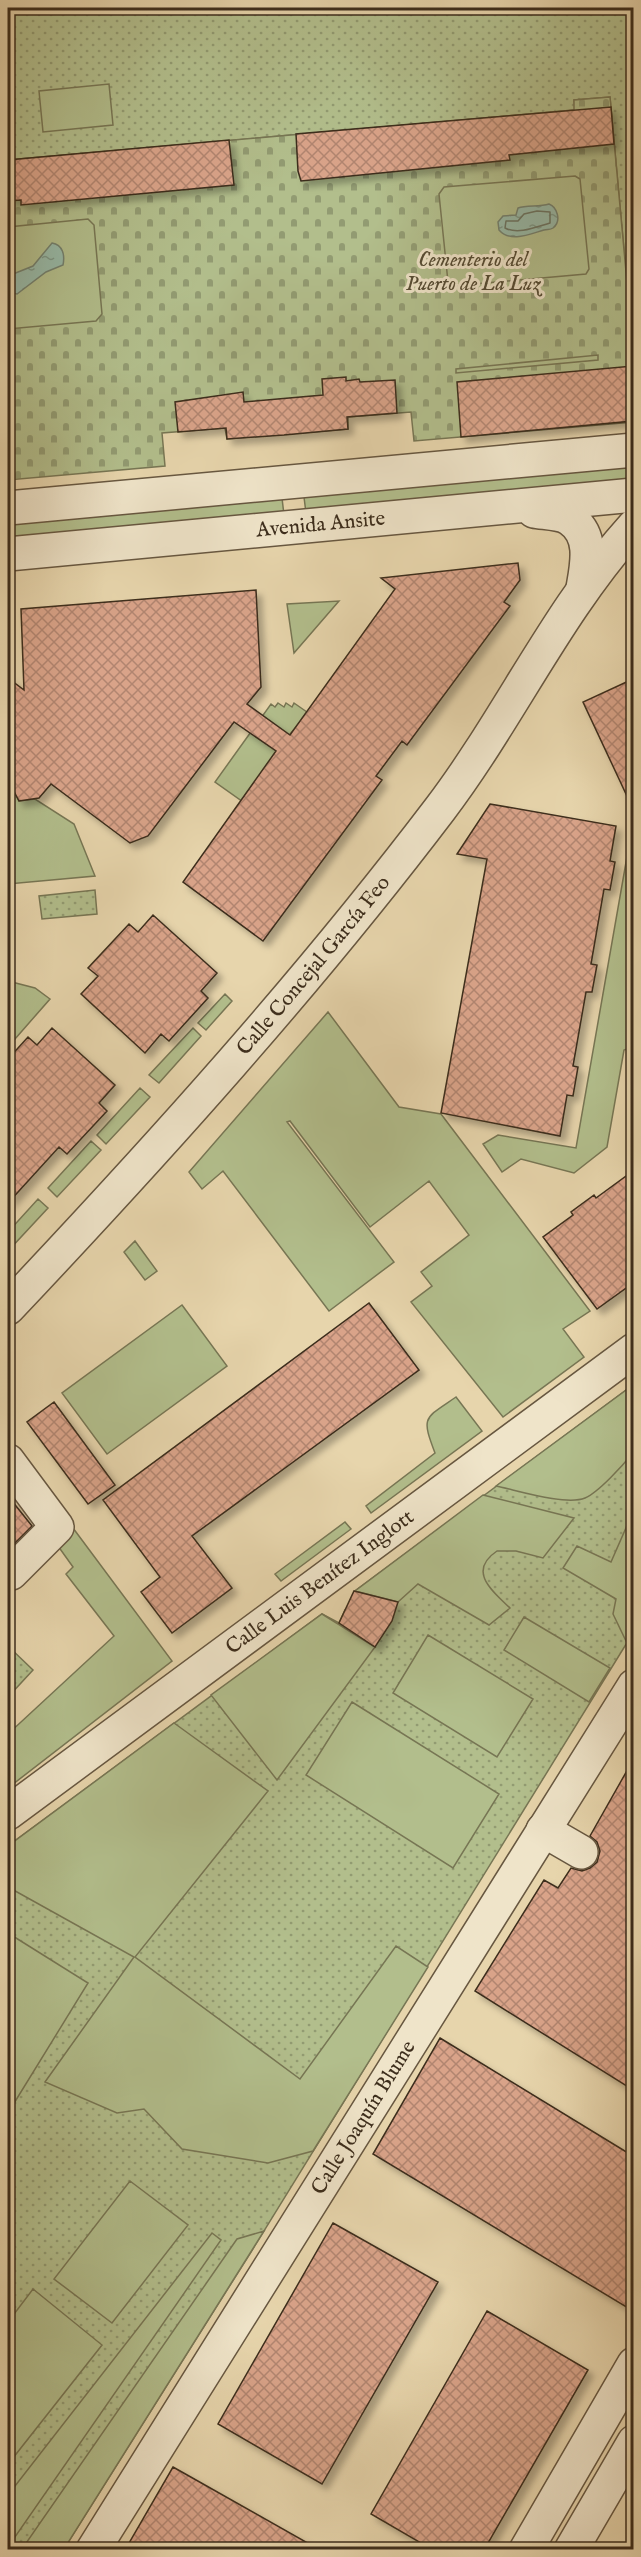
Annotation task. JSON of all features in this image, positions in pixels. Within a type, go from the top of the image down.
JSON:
[{"type":"street","points":[[8,508],[633,450]]},
{"type":"street","name":"Avenida Ansite","points":[[8,554],[633,495]]},
{"type":"street","name":"Calle Concejal García Feo","points":[[517,507],[570,518],[582,532],[588,553],[582,593]]},
{"type":"street","name":"Calle Concejal García Feo","points":[[8,1308],[122,1188],[310,973],[442,806],[599,565],[633,526]]},
{"type":"street","name":"Calle Luis Benítez Inglott","points":[[8,1813],[633,1350]]},
{"type":"street","points":[[8,1461],[57,1527],[11,1573]]},
{"type":"street","name":"Calle Joaquín Blume","points":[[93,2550],[633,1686]]},
{"type":"street","points":[[543,1830],[581,1852]]},
{"type":"street","points":[[526,2550],[633,2364]]},
{"type":"street","points":[[571,2550],[633,2442]]},
{"type":"green space","points":[[8,8],[633,8],[633,348],[610,97],[574,100],[575,110],[8,160]]},
{"type":"green space","points":[[109,84],[113,125],[43,132],[39,91]]},
{"type":"green space","name":"Cementerio del Puerto de La Luz","points":[[610,97],[633,348],[633,422],[414,441],[411,412],[348,417],[348,429],[227,439],[225,428],[162,433],[165,466],[8,480],[8,160],[574,110],[574,100]]},
{"type":"green space","points":[[575,176],[580,179],[589,269],[586,274],[453,286],[448,282],[439,194],[444,187]]},
{"type":"green space","points":[[88,219],[94,225],[102,314],[96,321],[8,329],[8,227]]},
{"type":"green space","points":[[598,355],[598,360],[456,373],[456,369]]},
{"type":"green space","points":[[633,466],[633,483],[306,513],[304,497]]},
{"type":"green space","points":[[282,498],[284,515],[8,540],[8,524]]},
{"type":"green space","points":[[339,601],[294,653],[287,604]]},
{"type":"green space","points":[[278,703],[284,707],[286,703],[292,707],[294,703],[340,735],[300,722],[276,751],[274,824],[215,782],[271,704],[275,707]]},
{"type":"green space","points":[[8,780],[19,801],[35,799],[74,824],[95,876],[8,884]]},
{"type":"green space","points":[[632,828],[634,989],[628,1025],[633,1027],[633,1047],[624,1050],[607,1147],[574,1173],[521,1159],[502,1172],[483,1144],[498,1135],[576,1148]]},
{"type":"green space","points":[[95,890],[97,914],[42,919],[39,896]]},
{"type":"green space","points":[[8,981],[35,988],[50,999],[8,1047]]},
{"type":"green space","points":[[225,994],[232,1001],[206,1030],[198,1023]]},
{"type":"green space","points":[[328,1012],[399,1107],[441,1114],[590,1311],[563,1329],[584,1357],[503,1417],[411,1302],[432,1286],[421,1272],[469,1235],[429,1181],[370,1227],[290,1121],[287,1122],[394,1262],[329,1311],[223,1171],[202,1189],[189,1172]]},
{"type":"green space","points":[[193,1028],[201,1036],[159,1083],[149,1075]]},
{"type":"green space","points":[[140,1088],[150,1097],[106,1144],[97,1135]]},
{"type":"green space","points":[[91,1141],[101,1150],[57,1197],[48,1188]]},
{"type":"green space","points":[[38,1199],[48,1208],[8,1251],[8,1232]]},
{"type":"green space","points":[[135,1241],[157,1271],[145,1280],[124,1252]]},
{"type":"green space","points":[[182,1305],[227,1366],[107,1454],[62,1393]]},
{"type":"green space","points":[[633,1385],[633,1633],[251,2252],[64,2549],[8,2549],[8,1846],[322,1614],[339,1623],[345,1610],[349,1611],[355,1591]]},
{"type":"green space","points":[[633,1385],[633,1453],[591,1495],[577,1500],[566,1500],[496,1486]]},
{"type":"green space","points":[[456,1397],[482,1431],[371,1513],[366,1506],[435,1453],[428,1432],[428,1419]]},
{"type":"green space","points":[[633,1493],[634,1633],[627,1643],[613,1614],[616,1599],[563,1568],[577,1546],[611,1562],[629,1521]]},
{"type":"green space","points":[[483,1495],[574,1518],[543,1558],[516,1551],[497,1551],[488,1558],[483,1573],[485,1581],[510,1608],[489,1625],[418,1584],[398,1602],[355,1591]]},
{"type":"green space","points":[[345,1522],[351,1529],[281,1581],[275,1574]]},
{"type":"green space","points":[[73,1528],[172,1661],[8,1788],[8,1734],[114,1636],[66,1574],[73,1567],[58,1546]]},
{"type":"green space","points":[[322,1614],[375,1647],[277,1780],[211,1695]]},
{"type":"green space","points":[[524,1617],[610,1668],[589,1702],[504,1650]]},
{"type":"green space","points":[[428,1635],[533,1699],[497,1757],[393,1693]]},
{"type":"green space","points":[[8,1646],[33,1670],[8,1697]]},
{"type":"green space","points":[[352,1702],[499,1794],[453,1868],[306,1775]]},
{"type":"green space","points":[[174,1723],[268,1791],[135,1957],[300,2079],[396,1946],[428,1967],[313,2151],[268,2163],[182,2149],[144,2109],[117,2113],[45,2082],[134,1957],[8,1887],[8,1846]]},
{"type":"green space","points":[[8,1933],[88,1983],[8,2113]]},
{"type":"green space","points":[[130,2181],[188,2225],[112,2323],[54,2279]]},
{"type":"green space","points":[[264,2231],[64,2549],[22,2549],[237,2239]]},
{"type":"green space","points":[[212,2233],[221,2240],[8,2547],[8,2495]]},
{"type":"green space","points":[[33,2289],[102,2345],[9,2463],[8,2322]]},
{"type":"water","points":[[549,204],[554,208],[558,218],[552,229],[514,237],[499,230],[498,222],[503,216],[516,215],[518,208]]},
{"type":"water","points":[[52,243],[59,246],[62,251],[63,265],[46,272],[17,294],[8,292],[8,276],[33,266]]},
{"type":"building","points":[[611,107],[614,144],[509,155],[510,160],[301,181],[298,171],[296,134]]},
{"type":"building","points":[[229,140],[234,185],[21,205],[21,200],[8,201],[8,160]]},
{"type":"building","points":[[633,366],[633,421],[461,437],[457,382]]},
{"type":"building","points":[[346,377],[346,381],[359,379],[360,382],[395,380],[397,413],[347,417],[348,429],[284,435],[227,439],[226,428],[178,432],[175,402],[243,392],[244,402],[323,395],[322,379]]},
{"type":"building","points":[[518,563],[520,580],[504,602],[510,606],[407,745],[402,741],[376,776],[382,780],[263,941],[183,882],[276,751],[234,722],[148,836],[130,843],[51,784],[39,798],[19,801],[8,780],[8,678],[24,690],[21,609],[256,590],[261,687],[247,704],[290,735],[395,589],[381,578]]},
{"type":"building","points":[[633,679],[633,809],[583,702]]},
{"type":"building","points":[[490,804],[616,826],[610,861],[615,862],[610,890],[604,889],[591,964],[597,965],[592,992],[586,992],[573,1066],[578,1067],[573,1096],[567,1095],[560,1136],[441,1113],[487,859],[457,854]]},
{"type":"building","points":[[153,915],[217,973],[201,991],[208,998],[169,1041],[161,1034],[145,1053],[81,994],[98,976],[88,968],[129,924],[138,932]]},
{"type":"building","points":[[52,1028],[115,1085],[99,1103],[107,1111],[67,1154],[59,1147],[8,1203],[8,1059],[28,1037],[37,1045]]},
{"type":"building","points":[[633,1171],[633,1283],[597,1309],[543,1237],[573,1215],[571,1212],[594,1195],[596,1198]]},
{"type":"building","points":[[369,1303],[419,1370],[192,1536],[232,1588],[172,1633],[141,1592],[160,1577],[103,1500]]},
{"type":"building","points":[[54,1402],[115,1485],[88,1504],[27,1422]]},
{"type":"building","points":[[8,1496],[32,1526],[8,1550]]},
{"type":"building","points":[[354,1591],[398,1602],[392,1621],[375,1647],[339,1623]]},
{"type":"building","points":[[633,1760],[633,2090],[475,1991],[544,1880],[558,1888],[571,1868],[582,1871],[597,1862],[600,1851],[597,1842],[590,1836]]},
{"type":"building","points":[[440,2038],[633,2156],[633,2311],[373,2154]]},
{"type":"building","points":[[333,2223],[438,2282],[322,2484],[218,2424]]},
{"type":"building","points":[[487,2311],[588,2370],[484,2550],[433,2550],[371,2514]]},
{"type":"building","points":[[173,2467],[320,2550],[125,2550]]}]
